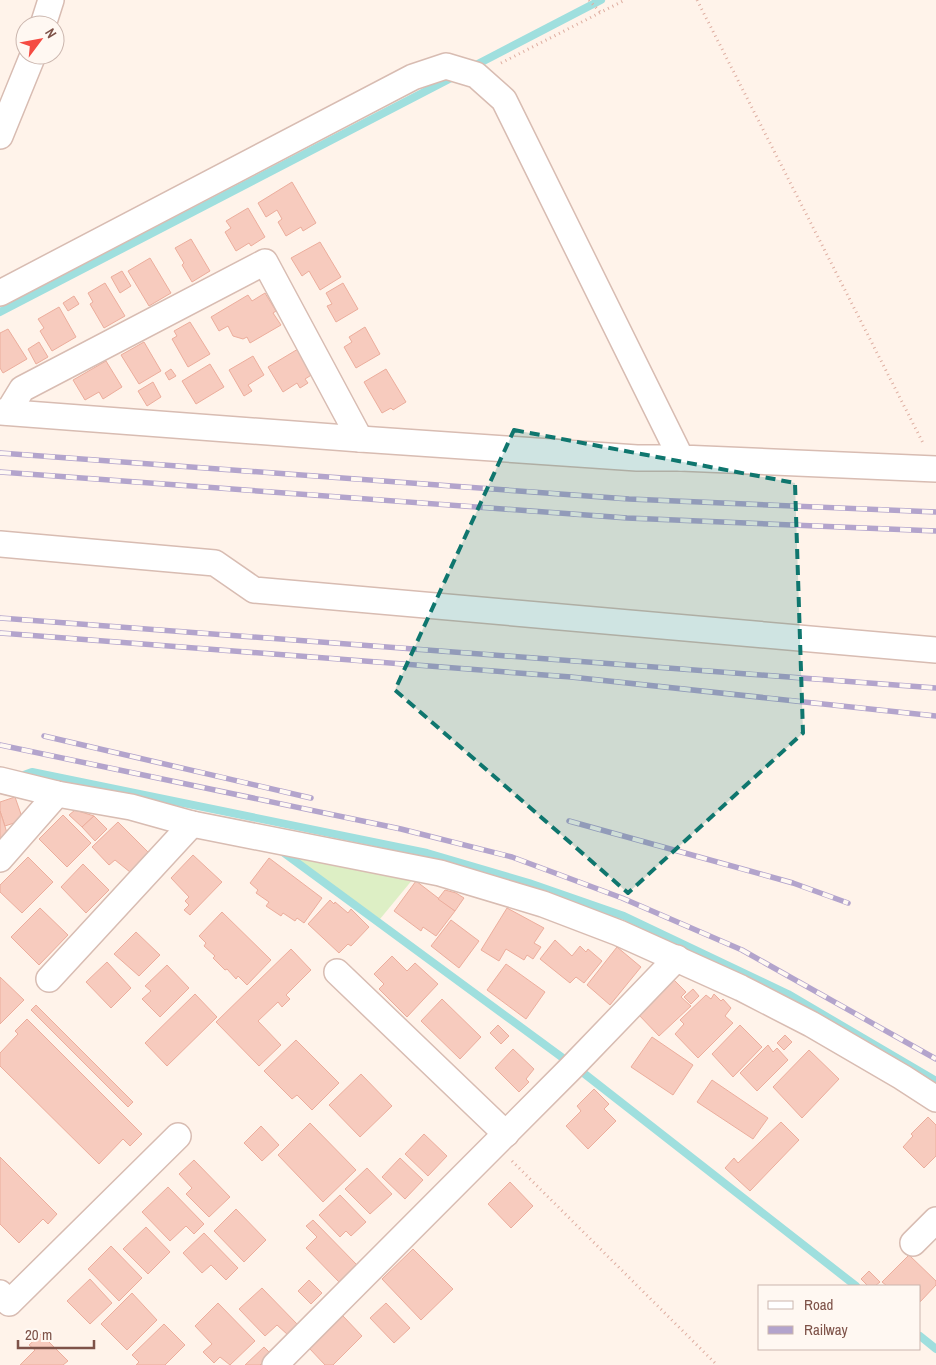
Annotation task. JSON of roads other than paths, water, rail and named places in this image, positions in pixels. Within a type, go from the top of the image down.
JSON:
[{"type":"street","points":[[46,15],[51,0]]},
{"type":"street","points":[[0,136],[29,65]]},
{"type":"street","points":[[0,293],[413,77],[446,66],[476,75],[504,100],[680,458]]},
{"type":"street","points":[[4,412],[22,389],[265,262],[360,440]]},
{"type":"street","points":[[4,412],[360,440],[636,458],[932,459]]},
{"type":"street","points":[[0,544],[214,563],[254,590],[936,650]]},
{"type":"street","points":[[0,780],[58,794],[131,807],[192,824],[440,873],[543,904],[619,933],[741,988],[811,1024],[936,1099]]},
{"type":"street","points":[[0,859],[58,794]]},
{"type":"street","points":[[49,979],[192,824]]},
{"type":"street","points":[[275,1365],[501,1139],[677,958]]},
{"type":"street","points":[[337,972],[501,1139]]},
{"type":"street","points":[[0,1294],[9,1303],[178,1136]]},
{"type":"street","points":[[913,1243],[936,1220]]},
{"type":"waterway","points":[[472,67],[601,0]]},
{"type":"waterway","points":[[0,312],[455,76]]},
{"type":"waterway","points":[[18,777],[32,772],[427,853],[529,883],[624,916],[788,994],[936,1081]]},
{"type":"waterway","points":[[280,850],[586,1075],[855,1285]]},
{"type":"waterway","points":[[921,1337],[936,1349]]},
{"type":"railway","points":[[0,453],[629,499],[936,512]]},
{"type":"railway","points":[[0,472],[627,518],[936,531]]},
{"type":"railway","points":[[0,618],[936,688]]},
{"type":"railway","points":[[0,633],[571,677],[936,716]]},
{"type":"railway","points":[[44,736],[311,798]]},
{"type":"railway","points":[[0,745],[401,829],[512,857],[622,898],[742,950],[936,1059]]},
{"type":"railway","points":[[569,821],[793,883],[848,903]]}]
